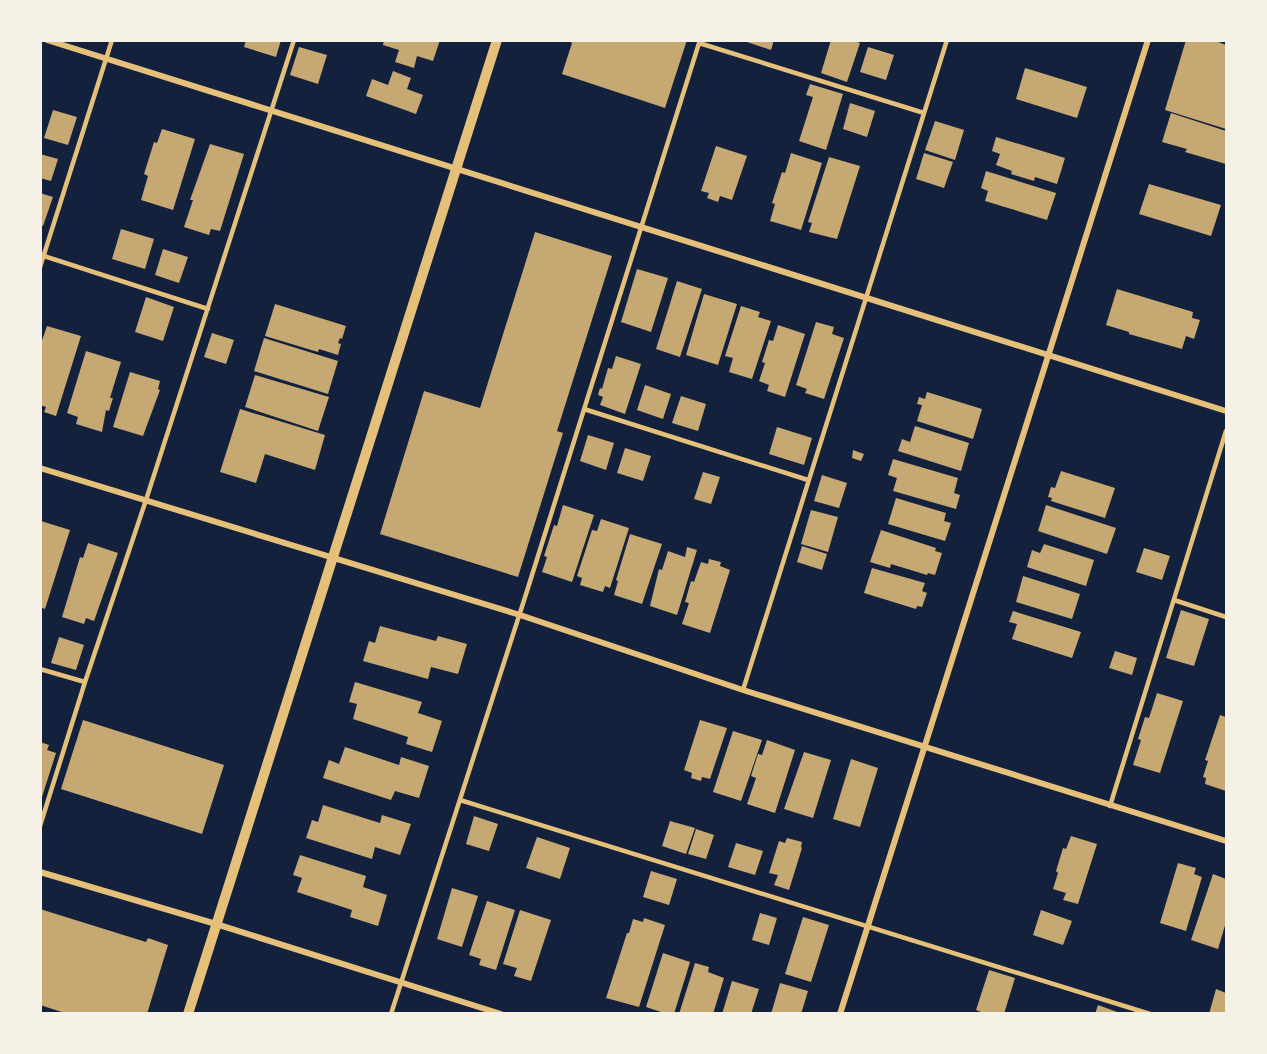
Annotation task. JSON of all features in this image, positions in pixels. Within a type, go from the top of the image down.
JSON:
[{"type":"street","points":[[47,40],[1227,411]]},
{"type":"street","points":[[188,1014],[497,40]]},
{"type":"street","points":[[840,1014],[1148,40]]},
{"type":"street","points":[[40,468],[520,615],[743,690],[1227,841]]},
{"type":"street","points":[[40,872],[216,924],[501,1014]]},
{"type":"lane","points":[[40,267],[112,40]]},
{"type":"lane","points":[[40,826],[294,40]]},
{"type":"lane","points":[[743,690],[947,40]]},
{"type":"lane","points":[[391,1014],[520,615],[699,42],[924,113]]},
{"type":"lane","points":[[44,256],[208,309]]},
{"type":"lane","points":[[584,409],[808,480]]},
{"type":"lane","points":[[1110,806],[1227,431]]},
{"type":"lane","points":[[1174,600],[1227,617]]},
{"type":"lane","points":[[40,669],[85,682]]},
{"type":"lane","points":[[460,800],[1150,1014]]},
{"type":"building","points":[[246,40],[281,40],[276,57],[244,47]]},
{"type":"building","points":[[384,40],[440,40],[433,61],[417,56],[414,68],[395,62],[399,50],[383,45]]},
{"type":"building","points":[[567,40],[687,40],[665,108],[562,74],[572,43]]},
{"type":"building","points":[[748,40],[774,40],[771,50],[747,42]]},
{"type":"building","points":[[831,40],[852,40],[860,43],[847,82],[821,73]]},
{"type":"building","points":[[1186,40],[1213,40],[1226,45],[1226,129],[1165,110]]},
{"type":"building","points":[[299,47],[327,55],[318,84],[290,75]]},
{"type":"building","points":[[868,47],[894,55],[886,80],[860,72]]},
{"type":"building","points":[[1025,68],[1087,87],[1077,118],[1016,99]]},
{"type":"building","points":[[393,71],[411,78],[407,89],[423,95],[416,114],[366,96],[372,79],[388,85]]},
{"type":"building","points":[[810,84],[843,94],[826,150],[799,141],[813,97],[806,95]]},
{"type":"building","points":[[850,103],[875,111],[867,137],[843,129]]},
{"type":"building","points":[[53,110],[77,117],[68,145],[44,138]]},
{"type":"building","points":[[1171,113],[1226,131],[1226,164],[1185,152],[1187,149],[1162,142]]},
{"type":"building","points":[[935,121],[964,130],[955,160],[925,150]]},
{"type":"building","points":[[162,129],[195,139],[173,210],[141,200],[148,176],[144,174],[154,142],[157,143]]},
{"type":"building","points":[[996,137],[1065,158],[1057,184],[1035,177],[1034,181],[1011,174],[1012,171],[996,165],[1000,154],[992,151]]},
{"type":"building","points":[[210,144],[244,154],[220,231],[211,229],[209,235],[184,227],[193,200],[190,200]]},
{"type":"building","points":[[716,146],[747,156],[732,200],[720,196],[718,202],[707,198],[709,193],[701,191]]},
{"type":"building","points":[[791,153],[822,163],[801,230],[770,221],[775,204],[772,203]]},
{"type":"building","points":[[924,153],[953,162],[944,188],[916,179]]},
{"type":"building","points":[[40,154],[58,159],[51,181],[40,178]]},
{"type":"building","points":[[829,157],[860,166],[837,239],[809,232],[812,223],[808,222]]},
{"type":"building","points":[[986,171],[1056,193],[1047,220],[985,201],[988,191],[981,188]]},
{"type":"building","points":[[1149,184],[1221,205],[1211,236],[1139,214]]},
{"type":"building","points":[[40,193],[53,197],[43,226],[40,225]]},
{"type":"building","points":[[121,229],[154,239],[145,269],[112,259]]},
{"type":"building","points":[[535,232],[612,256],[557,431],[563,433],[518,577],[380,534],[424,391],[480,408]]},
{"type":"building","points":[[163,249],[188,257],[179,283],[155,275]]},
{"type":"building","points":[[637,269],[668,278],[651,332],[621,322]]},
{"type":"building","points":[[677,281],[702,289],[680,357],[656,349]]},
{"type":"building","points":[[1117,289],[1193,312],[1192,318],[1200,320],[1194,339],[1186,336],[1182,349],[1106,325]]},
{"type":"building","points":[[704,294],[737,304],[718,365],[686,355]]},
{"type":"building","points":[[146,297],[174,307],[163,341],[135,332]]},
{"type":"building","points":[[275,304],[346,326],[342,339],[340,338],[338,343],[341,344],[338,355],[319,349],[318,352],[265,336]]},
{"type":"building","points":[[741,306],[760,312],[758,317],[771,321],[752,379],[729,372],[733,358],[725,356]]},
{"type":"building","points":[[816,322],[834,327],[832,334],[844,338],[824,399],[805,393],[807,389],[796,385]]},
{"type":"building","points":[[778,325],[805,334],[785,397],[767,391],[769,385],[759,381],[769,340],[773,341]]},
{"type":"building","points":[[47,326],[81,336],[56,416],[44,412],[46,407],[40,405],[40,346]]},
{"type":"building","points":[[212,333],[234,340],[226,364],[204,357]]},
{"type":"building","points":[[264,338],[338,361],[328,394],[254,371]]},
{"type":"building","points":[[86,351],[121,362],[110,398],[113,398],[109,411],[106,410],[102,432],[76,424],[78,417],[67,413]]},
{"type":"building","points":[[616,356],[641,364],[625,414],[600,405],[603,397],[598,395],[608,368],[612,369]]},
{"type":"building","points":[[130,372],[160,381],[158,389],[160,390],[143,436],[113,427]]},
{"type":"building","points":[[255,375],[329,397],[318,431],[245,407]]},
{"type":"building","points":[[645,385],[671,394],[663,419],[637,410]]},
{"type":"building","points":[[927,392],[982,409],[973,439],[917,421],[922,405],[917,404],[919,397],[925,399]]},
{"type":"building","points":[[681,396],[706,404],[698,431],[672,423]]},
{"type":"building","points":[[240,409],[325,435],[315,470],[265,454],[256,483],[220,472]]},
{"type":"building","points":[[915,426],[969,443],[961,471],[898,451],[902,439],[910,442]]},
{"type":"building","points":[[777,427],[812,438],[804,465],[769,454]]},
{"type":"building","points":[[588,435],[614,443],[606,470],[580,461]]},
{"type":"building","points":[[625,448],[651,456],[643,481],[617,473]]},
{"type":"building","points":[[853,450],[864,454],[861,461],[852,458]]},
{"type":"building","points":[[893,459],[958,478],[954,493],[960,495],[956,509],[893,491],[897,478],[888,475]]},
{"type":"building","points":[[1061,471],[1115,488],[1105,518],[1051,501],[1052,498],[1048,497],[1051,487],[1055,488]]},
{"type":"building","points":[[703,472],[720,477],[711,504],[694,499]]},
{"type":"building","points":[[822,475],[847,483],[839,508],[814,501]]},
{"type":"building","points":[[896,498],[946,513],[944,521],[951,523],[945,541],[888,524]]},
{"type":"building","points":[[563,505],[594,515],[572,582],[542,572],[547,557],[544,556]]},
{"type":"building","points":[[1046,505],[1116,528],[1107,554],[1038,531]]},
{"type":"building","points":[[811,510],[838,517],[828,552],[801,544]]},
{"type":"building","points":[[601,519],[629,528],[610,588],[605,586],[603,592],[580,585],[582,578],[577,576],[592,530],[597,531]]},
{"type":"building","points":[[41,521],[70,530],[45,609],[40,607]]},
{"type":"building","points":[[881,530],[936,548],[935,551],[942,553],[935,575],[928,573],[927,575],[891,564],[890,568],[870,562]]},
{"type":"building","points":[[630,534],[662,544],[642,604],[614,595],[618,581],[616,580]]},
{"type":"building","points":[[88,543],[118,553],[94,621],[86,618],[84,624],[62,617],[80,557],[83,558]]},
{"type":"building","points":[[1044,544],[1094,560],[1086,586],[1027,567],[1032,550],[1040,553]]},
{"type":"building","points":[[802,546],[827,554],[822,570],[797,562]]},
{"type":"building","points":[[687,547],[697,550],[677,615],[650,606],[659,569],[662,570],[668,551],[685,557]]},
{"type":"building","points":[[1144,548],[1170,556],[1162,580],[1136,572]]},
{"type":"building","points":[[709,559],[721,562],[720,566],[730,570],[710,633],[682,624],[689,603],[685,602],[691,581],[694,582],[701,562],[708,564]]},
{"type":"building","points":[[872,568],[925,583],[922,591],[927,593],[922,607],[917,606],[916,609],[864,593]]},
{"type":"building","points":[[1023,576],[1080,594],[1072,619],[1016,602]]},
{"type":"building","points":[[1181,610],[1209,619],[1194,666],[1166,658]]},
{"type":"building","points":[[1013,611],[1081,632],[1072,658],[1012,639],[1017,624],[1009,622]]},
{"type":"building","points":[[380,626],[436,641],[438,636],[467,644],[458,674],[431,667],[428,679],[363,661],[369,641],[375,643]]},
{"type":"building","points":[[59,637],[84,645],[76,670],[51,663]]},
{"type":"building","points":[[1115,651],[1137,658],[1132,675],[1109,668]]},
{"type":"building","points":[[355,682],[422,702],[418,713],[442,721],[432,752],[406,744],[408,737],[353,719],[357,704],[349,702]]},
{"type":"building","points":[[1157,693],[1183,701],[1160,773],[1133,765],[1145,717],[1149,718]]},
{"type":"building","points":[[1220,715],[1226,717],[1226,791],[1205,784],[1206,778],[1203,777],[1208,761],[1205,760]]},
{"type":"building","points":[[83,720],[224,765],[202,834],[61,789]]},
{"type":"building","points":[[700,720],[727,728],[710,779],[702,777],[701,781],[691,778],[692,773],[684,770]]},
{"type":"building","points":[[733,731],[762,740],[741,801],[713,792]]},
{"type":"building","points":[[767,740],[795,750],[775,813],[747,804],[756,778],[751,776],[758,754],[762,755]]},
{"type":"building","points":[[40,742],[49,745],[47,750],[56,753],[41,800]]},
{"type":"building","points":[[345,747],[399,765],[401,757],[429,766],[419,798],[395,791],[391,800],[323,778],[329,760],[339,764]]},
{"type":"building","points":[[804,752],[831,760],[813,818],[784,809]]},
{"type":"building","points":[[851,759],[878,768],[860,827],[833,819]]},
{"type":"building","points":[[323,805],[380,823],[382,815],[411,824],[400,855],[375,847],[372,859],[306,838],[312,820],[318,822]]},
{"type":"building","points":[[474,816],[498,824],[489,851],[466,844]]},
{"type":"building","points":[[670,821],[695,828],[686,854],[662,846]]},
{"type":"building","points":[[696,829],[714,835],[706,859],[688,854]]},
{"type":"building","points":[[1071,836],[1097,844],[1078,904],[1063,900],[1066,893],[1053,889],[1063,848],[1066,849]]},
{"type":"building","points":[[537,837],[570,848],[560,879],[526,868]]},
{"type":"building","points":[[787,838],[802,842],[789,890],[774,885],[778,875],[769,873],[779,841],[785,843]]},
{"type":"building","points":[[736,843],[763,851],[755,875],[728,867]]},
{"type":"building","points":[[300,855],[366,876],[363,887],[387,895],[378,926],[350,917],[352,910],[297,892],[302,878],[293,875]]},
{"type":"building","points":[[1178,863],[1196,868],[1194,874],[1202,877],[1186,931],[1160,923]]},
{"type":"building","points":[[651,871],[677,879],[669,905],[643,897]]},
{"type":"building","points":[[1213,874],[1226,879],[1226,922],[1218,949],[1191,940]]},
{"type":"building","points":[[452,888],[478,896],[462,947],[437,939]]},
{"type":"building","points":[[487,901],[515,910],[496,970],[479,965],[481,959],[469,955]]},
{"type":"building","points":[[40,909],[146,942],[148,938],[168,945],[147,1014],[68,1014],[40,1005]]},
{"type":"building","points":[[520,910],[551,920],[531,981],[514,976],[517,968],[503,964]]},
{"type":"building","points":[[1041,910],[1072,921],[1063,945],[1033,935]]},
{"type":"building","points":[[760,913],[777,918],[769,945],[752,940]]},
{"type":"building","points":[[803,917],[829,925],[811,982],[785,974]]},
{"type":"building","points":[[644,918],[665,925],[639,1007],[606,998],[633,919],[643,922]]},
{"type":"building","points":[[663,953],[690,962],[674,1014],[646,1007]]},
{"type":"building","points":[[695,963],[709,967],[708,972],[724,978],[713,1014],[679,1014]]},
{"type":"building","points":[[989,970],[1015,978],[1004,1014],[986,1014],[976,1010]]},
{"type":"building","points":[[732,981],[759,989],[751,1014],[722,1014]]},
{"type":"building","points":[[780,983],[808,991],[801,1014],[771,1014]]},
{"type":"building","points":[[1216,989],[1226,993],[1226,1014],[1209,1014]]},
{"type":"building","points":[[1098,1005],[1120,1013],[1120,1014],[1095,1014]]}]
